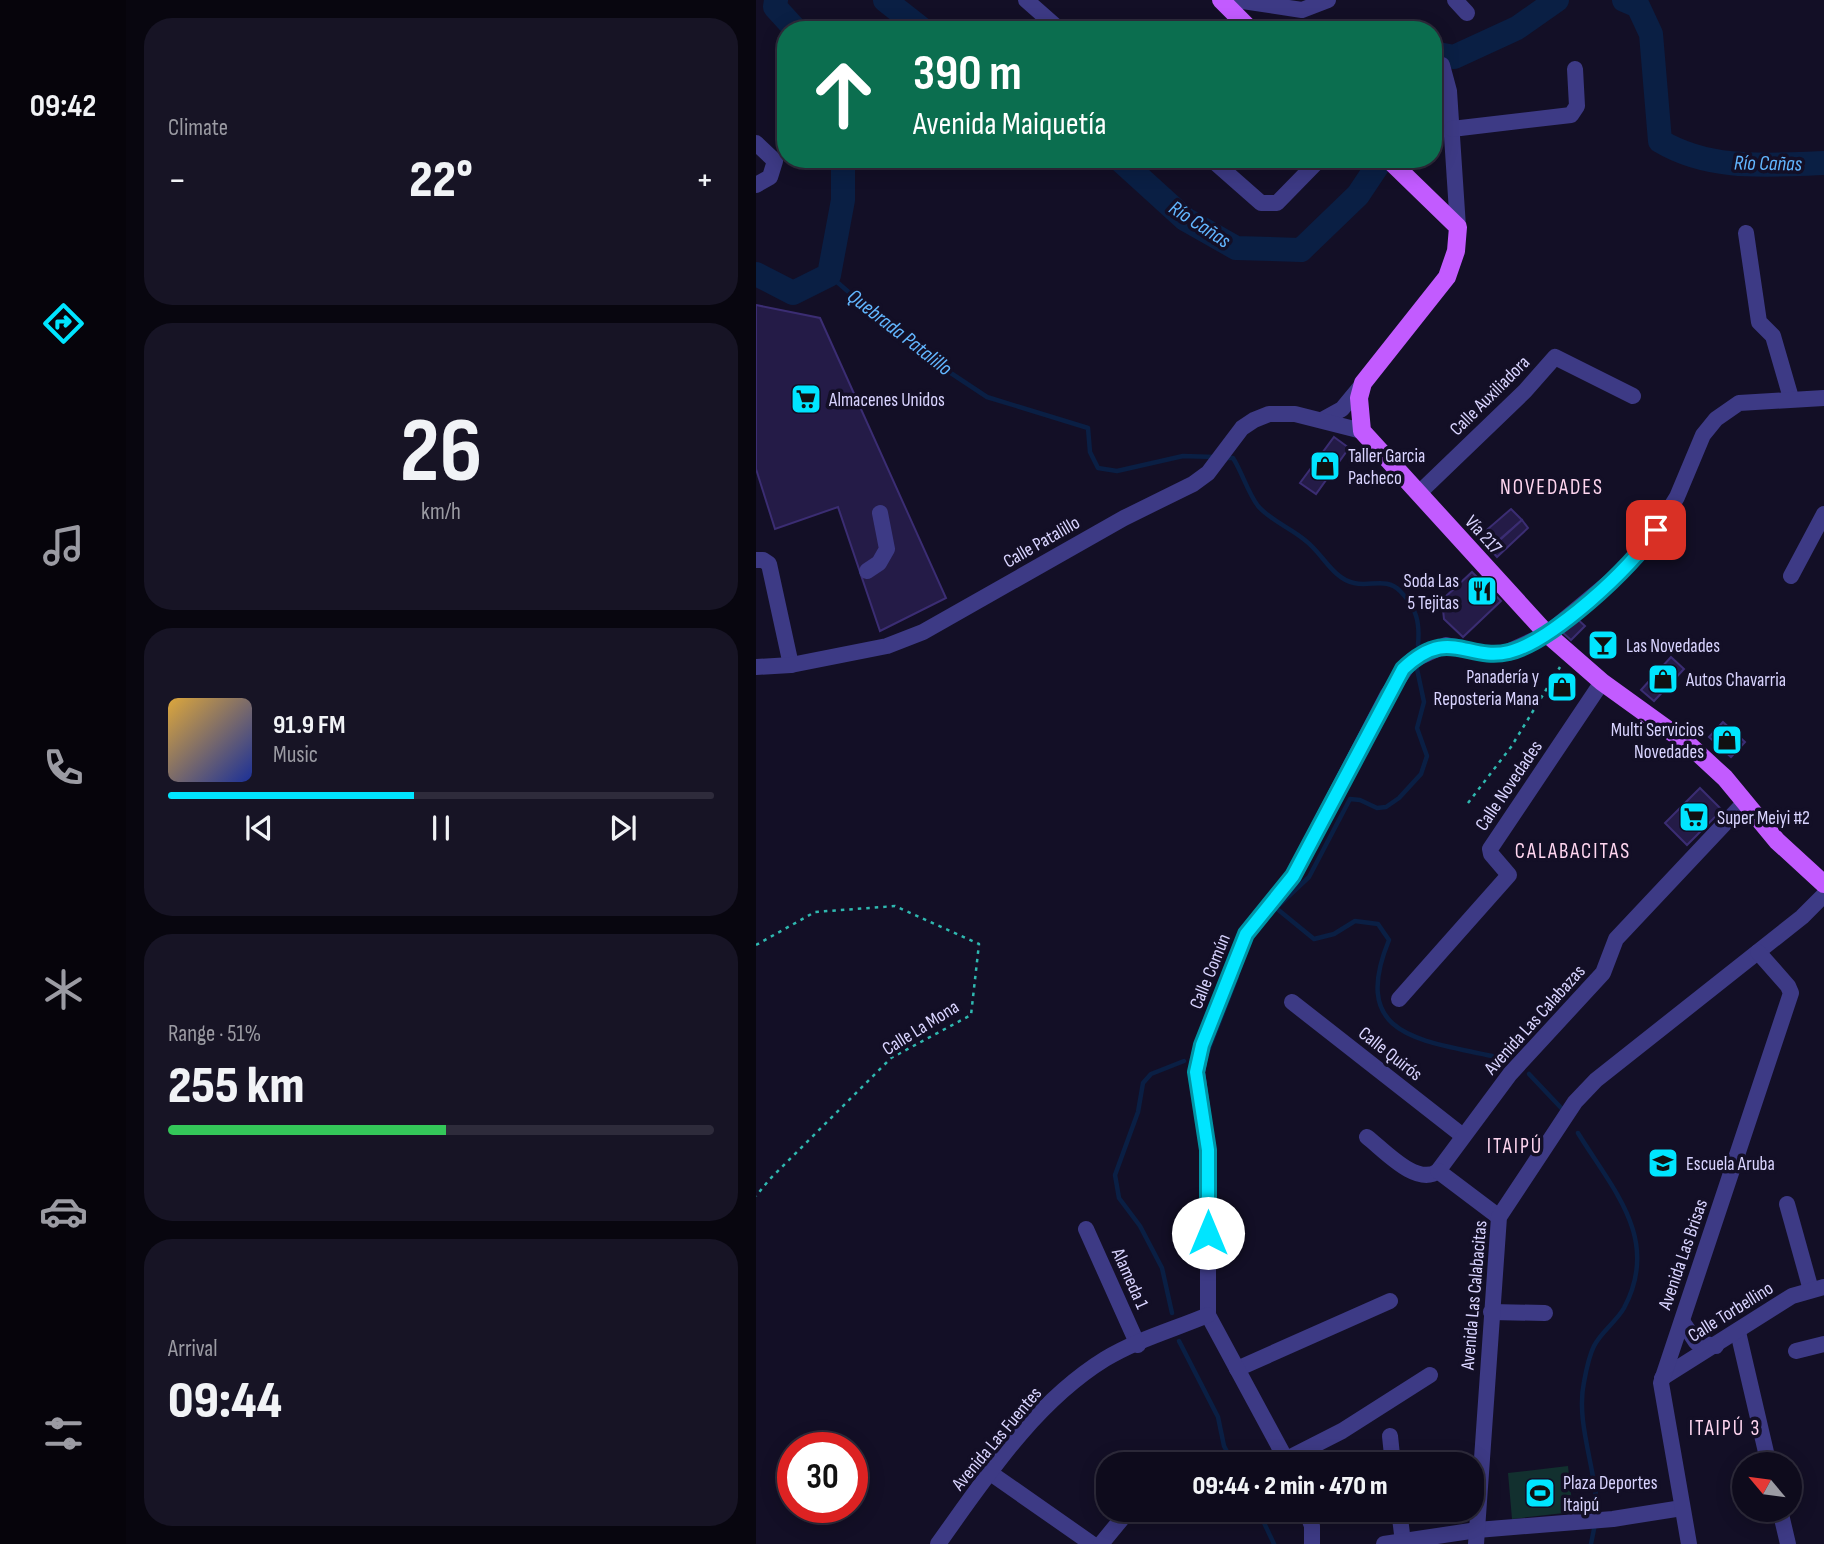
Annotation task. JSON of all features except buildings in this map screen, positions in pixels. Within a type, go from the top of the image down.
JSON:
[{"type":"main road","points":[[1221,0],[1242,21]]},
{"type":"main road","points":[[1362,431],[1359,398],[1363,383],[1447,277],[1456,251],[1458,227],[1397,168]]},
{"type":"main road","name":"Vía 217","points":[[1362,431],[1547,634],[1602,682],[1688,744],[1725,778],[1799,865],[1824,884]]},
{"type":"street","points":[[1026,0],[1050,21]]},
{"type":"street","points":[[1236,0],[1264,2],[1302,10],[1328,0]]},
{"type":"street","points":[[1455,0],[1467,13]]},
{"type":"street","points":[[1442,65],[1449,91],[1458,227]]},
{"type":"street","points":[[1452,129],[1571,115],[1577,106],[1576,69]]},
{"type":"street","points":[[756,142],[775,161],[770,177],[756,185]]},
{"type":"street","points":[[1221,168],[1261,202],[1269,205],[1277,203],[1311,168]]},
{"type":"street","points":[[1746,233],[1759,322],[1773,336],[1791,398]]},
{"type":"street","name":"Calle Auxiliadora","points":[[1419,493],[1525,391],[1555,357],[1633,396]]},
{"type":"street","points":[[1322,420],[1350,402],[1363,383]]},
{"type":"street","name":"Calle Común","points":[[1283,1452],[1208,1315],[1208,1150],[1196,1072],[1202,1045],[1246,934],[1293,876],[1403,669],[1411,661],[1446,645],[1482,653],[1505,653],[1547,634],[1618,575],[1646,547],[1677,497],[1703,435],[1716,419],[1739,403],[1824,398]]},
{"type":"street","name":"Calle Patalillo","points":[[756,667],[791,665],[887,646],[923,632],[1208,473],[1241,428],[1269,414],[1294,414],[1362,431]]},
{"type":"street","points":[[867,570],[879,563],[887,549],[880,513]]},
{"type":"street","points":[[1791,576],[1824,514]]},
{"type":"street","points":[[756,560],[769,564],[791,665]]},
{"type":"street","name":"Calle Novedades","points":[[1399,999],[1509,875],[1509,871],[1491,855],[1490,849],[1602,682]]},
{"type":"street","name":"Avenida Las Calabazas","points":[[1438,1171],[1510,1074],[1603,973],[1616,939],[1744,803]]},
{"type":"street","name":"Avenida Las Calabacitas","points":[[1477,1537],[1499,1217],[1575,1102],[1596,1080],[1758,952],[1824,895]]},
{"type":"street","name":"Avenida Las Brisas","points":[[1689,1544],[1662,1378],[1791,993],[1758,952]]},
{"type":"street","name":"Calle Quirós","points":[[1292,1002],[1463,1136]]},
{"type":"street","points":[[1367,1137],[1419,1176],[1431,1176],[1438,1171],[1499,1217]]},
{"type":"street","points":[[1787,1204],[1818,1289]]},
{"type":"street","name":"Alameda 1","points":[[1086,1229],[1138,1345]]},
{"type":"street","name":"Calle Torbellino","points":[[1662,1378],[1792,1296],[1818,1289]]},
{"type":"street","points":[[1237,1369],[1390,1301]]},
{"type":"street","points":[[1491,1312],[1545,1313]]},
{"type":"street","name":"Avenida Las Fuentes","points":[[939,1544],[989,1472],[1047,1405],[1106,1359],[1208,1315]]},
{"type":"street","points":[[1682,1321],[1696,1342],[1716,1346]]},
{"type":"street","points":[[1738,1332],[1766,1452]]},
{"type":"street","points":[[1796,1351],[1824,1344]]},
{"type":"street","points":[[1305,1452],[1430,1375]]},
{"type":"street","points":[[1390,1436],[1392,1452]]},
{"type":"street","points":[[989,1472],[1092,1544]]},
{"type":"street","points":[[1384,1544],[1477,1537],[1682,1507]]},
{"type":"street","points":[[1101,1544],[1119,1522]]},
{"type":"street","points":[[1310,1522],[1312,1544]]},
{"type":"street","points":[[1400,1522],[1403,1542]]},
{"type":"street","points":[[1783,1522],[1788,1544]]},
{"type":"path","points":[[1468,803],[1511,747],[1568,654]]},
{"type":"path","name":"Calle La Mona","points":[[756,945],[815,912],[895,906],[979,944],[971,1015],[891,1058],[756,1196]]},
{"type":"green space","name":"Plaza Deportes Itaipú","points":[[1568,1466],[1573,1512],[1512,1519],[1508,1473]]},
{"type":"waterway","name":"Río Cañas","points":[[776,0],[775,7],[788,21]]},
{"type":"waterway","name":"Río Cañas","points":[[885,0],[912,21]]},
{"type":"waterway","name":"Río Cañas","points":[[1442,55],[1454,57],[1517,28],[1557,0]]},
{"type":"waterway","name":"Río Cañas","points":[[1624,0],[1638,6],[1651,34],[1660,141],[1679,151],[1719,162],[1761,165],[1824,163]]},
{"type":"waterway","name":"Río Cañas","points":[[756,274],[793,293],[829,275],[843,200],[843,168]]},
{"type":"waterway","name":"Río Cañas","points":[[1129,168],[1185,219],[1236,248],[1301,250],[1358,195],[1376,168]]},
{"type":"waterway","name":"Quebrada Patalillo","points":[[829,275],[913,348],[987,397],[1088,428],[1090,452],[1098,468],[1117,471],[1183,456],[1215,457]]},
{"type":"waterway","name":"Quebrada Patalillo","points":[[1224,458],[1233,458],[1258,506],[1312,546],[1340,576],[1360,584],[1390,584],[1400,591],[1416,616],[1418,645]]},
{"type":"waterway","name":"Quebrada Patalillo","points":[[1277,907],[1309,877],[1350,799],[1360,800],[1377,808],[1386,807],[1399,798],[1421,774],[1427,756],[1417,728],[1424,702],[1417,669]]},
{"type":"waterway","name":"Quebrada Patalillo","points":[[1276,908],[1314,939],[1334,934],[1355,921],[1378,924],[1389,940],[1379,972],[1378,997],[1385,1015],[1399,1028],[1418,1038],[1492,1056]]},
{"type":"waterway","points":[[1208,1051],[1237,977]]},
{"type":"waterway","points":[[1172,1313],[1162,1268],[1140,1226],[1119,1198],[1115,1175],[1138,1112],[1143,1083],[1151,1074],[1184,1061]]},
{"type":"waterway","name":"Quebrada Patalillo","points":[[1529,1074],[1565,1112]]},
{"type":"waterway","name":"Quebrada Patalillo","points":[[1578,1133],[1618,1195],[1628,1216],[1635,1237],[1637,1260],[1634,1283],[1624,1308],[1594,1346],[1584,1382],[1582,1415],[1597,1516]]},
{"type":"waterway","points":[[1179,1341],[1218,1417],[1227,1452]]},
{"type":"waterway","points":[[1264,1522],[1274,1544]]},
{"type":"waterway","name":"Quebrada Patalillo","points":[[1591,1544],[1595,1524]]},
{"type":"place","name":"Almacenes Unidos","points":[[806,399]]},
{"type":"place","name":"Taller Garcia Pacheco","points":[[1325,466]]},
{"type":"place","name":"Soda Las 5 Tejitas","points":[[1482,591]]},
{"type":"place","name":"Las Novedades","points":[[1603,645]]},
{"type":"place","name":"Autos Chavarria","points":[[1663,679]]},
{"type":"place","name":"Panadería y Reposteria Mana","points":[[1562,687]]},
{"type":"place","name":"Multi Servicios Novedades","points":[[1727,740]]},
{"type":"place","name":"Super Meiyi #2","points":[[1694,817]]},
{"type":"place","name":"Escuela Aruba","points":[[1663,1163]]},
{"type":"place","name":"Plaza Deportes Itaipú","points":[[1540,1493]]},
{"type":"district","name":"NOVEDADES","points":[[1552,487]]},
{"type":"district","name":"CALABACITAS","points":[[1573,851]]},
{"type":"district","name":"ITAIPÚ","points":[[1515,1146]]},
{"type":"district","name":"ITAIPÚ 3","points":[[1725,1428]]},
{"type":"route","points":[[1208,1233],[1206,1120],[1196,1072],[1202,1045],[1246,934],[1293,876],[1403,669],[1411,661],[1446,645],[1482,653],[1505,653],[1520,649],[1547,634],[1618,575],[1646,547],[1656,530]]}]
